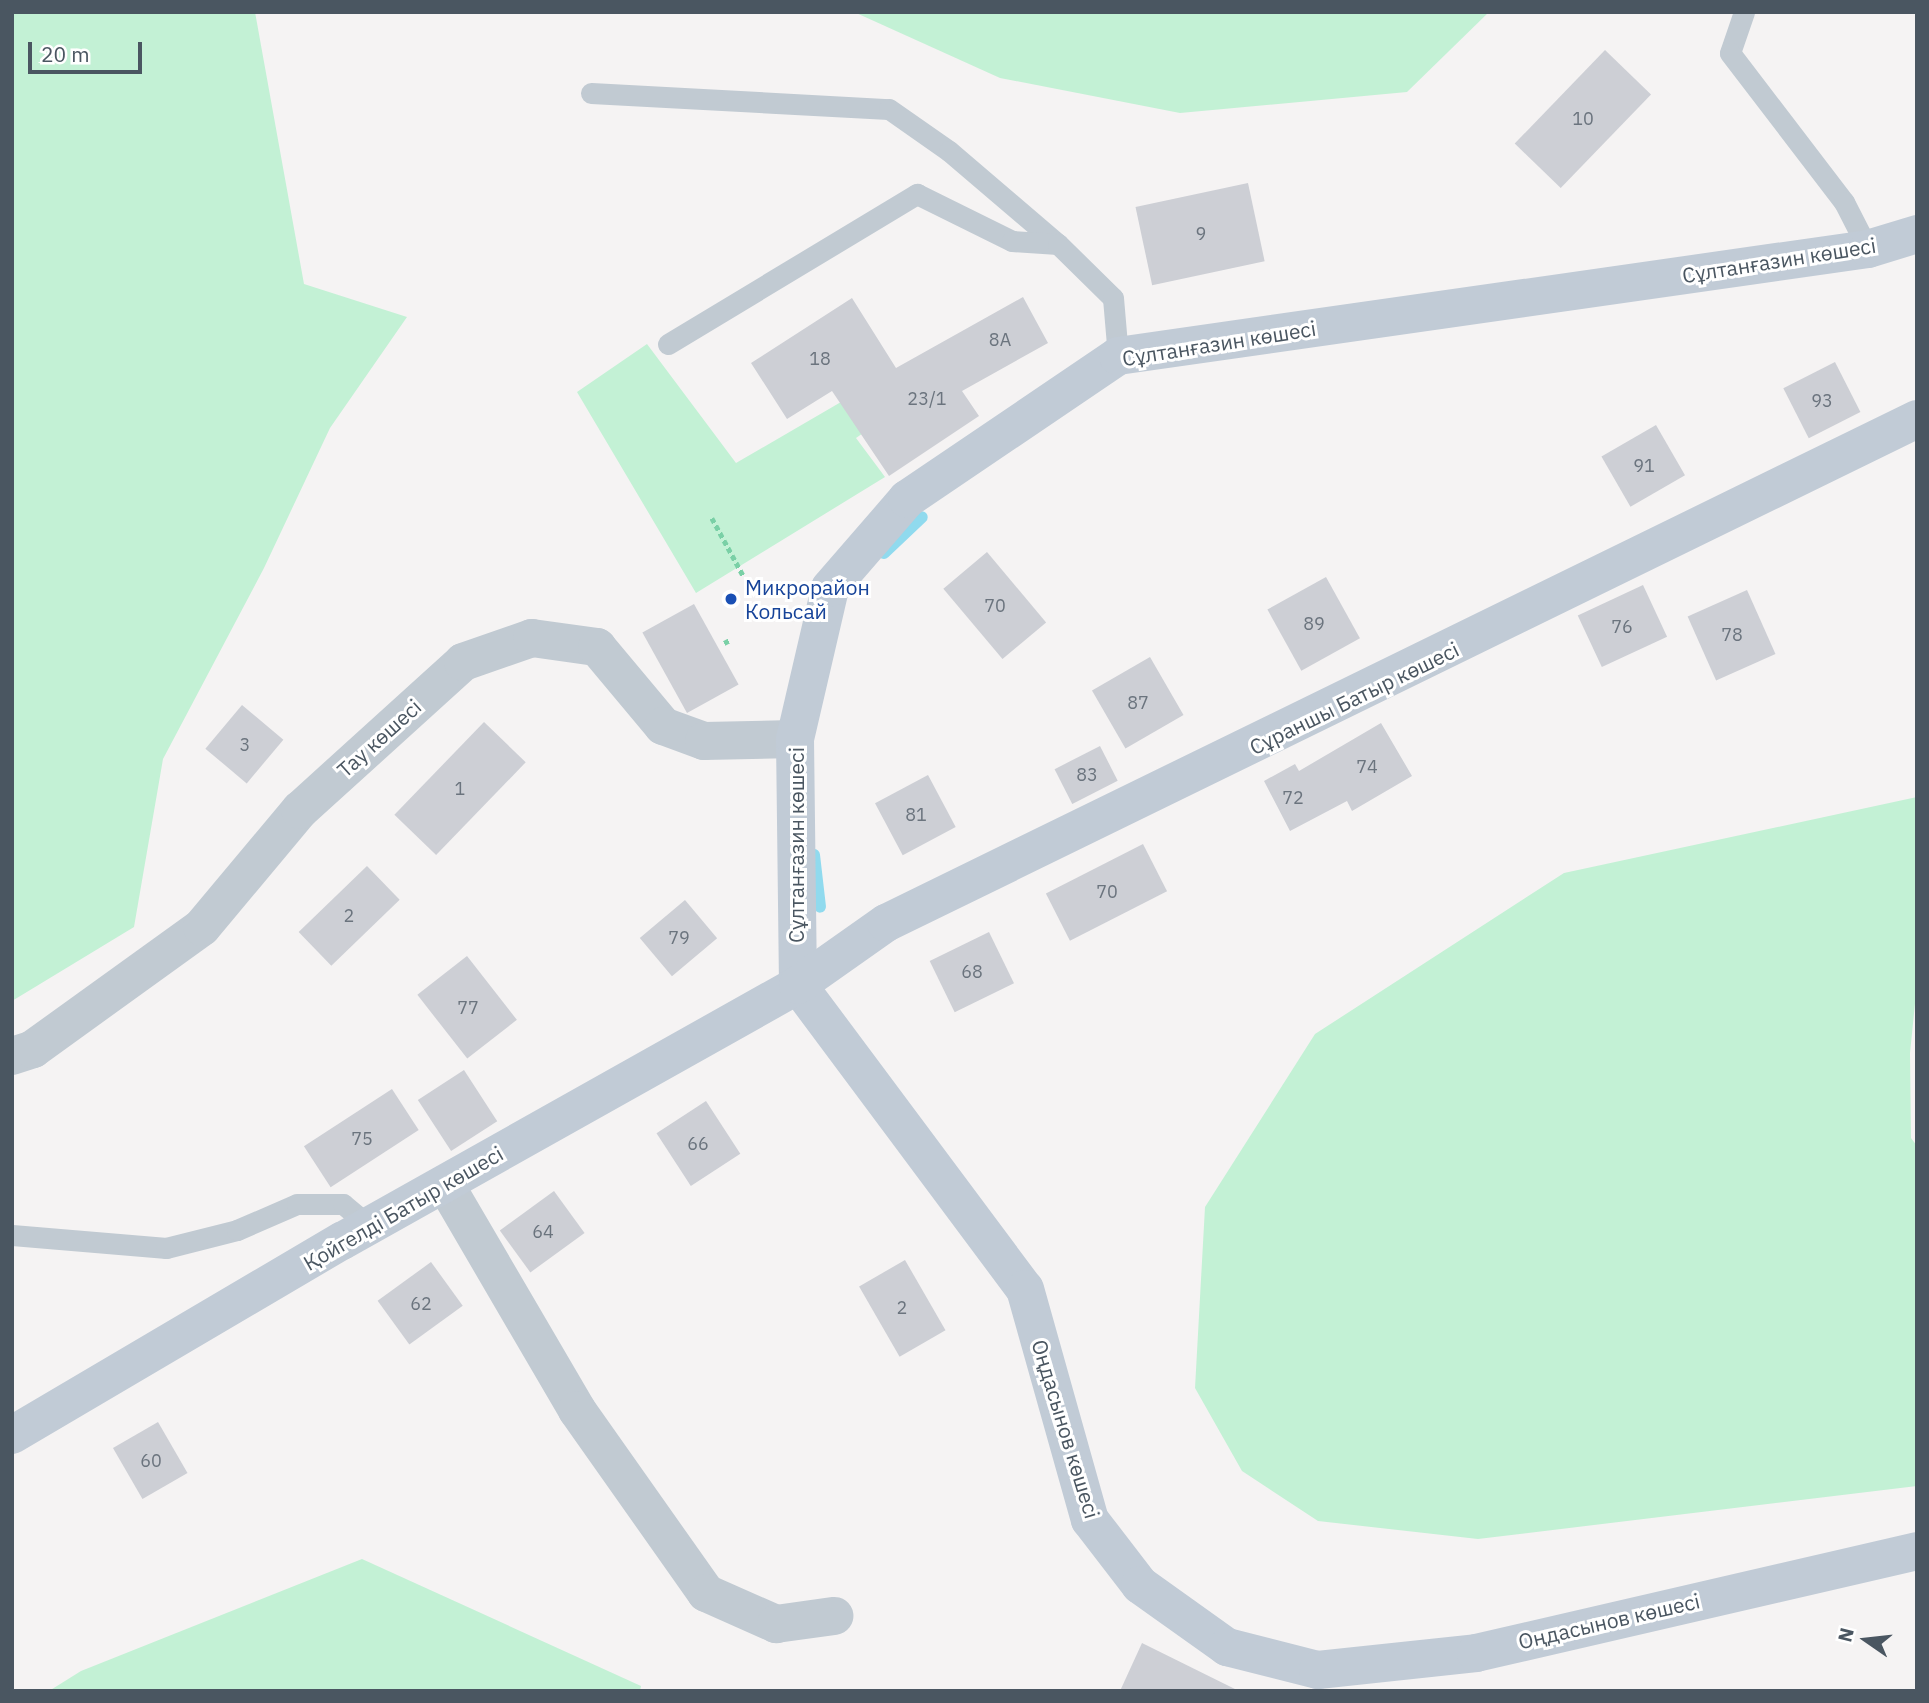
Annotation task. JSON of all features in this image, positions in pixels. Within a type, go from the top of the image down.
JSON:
[{"type":"street","name":"Сұлтанғазин көшесі","points":[[797,985],[795,739],[830,588],[907,499],[1118,356],[1868,249],[1917,234]]},
{"type":"street","name":"Сұраншы Батыр көшесі","points":[[797,985],[886,923],[1091,828],[1917,419]]},
{"type":"street","name":"Тау көшесі","points":[[12,1056],[33,1049],[202,927],[300,810],[463,662],[532,638],[597,647],[663,726],[704,741],[795,739]]},
{"type":"street","name":"Қойгелді Батыр көшесі","points":[[12,1435],[369,1226],[797,985]]},
{"type":"street","name":"Оңдасынов көшесі","points":[[797,985],[1025,1289],[1090,1520],[1140,1585],[1227,1647],[1318,1670],[1476,1653],[1917,1552]]},
{"type":"street","points":[[445,1184],[577,1410],[706,1593],[776,1624],[834,1616]]},
{"type":"lane","points":[[1744,12],[1730,53],[1844,202],[1868,249]]},
{"type":"lane","points":[[591,93],[890,109],[949,151],[1058,244],[1113,298],[1118,356]]},
{"type":"lane","points":[[668,344],[917,194],[1013,241],[1058,244]]},
{"type":"lane","points":[[12,1236],[166,1248],[237,1230],[297,1204],[343,1204],[369,1226]]},
{"type":"path","points":[[712,518],[743,575]]},
{"type":"path","points":[[724,643],[730,640]]},
{"type":"green space","points":[[12,12],[255,12],[304,284],[407,317],[330,428],[264,568],[163,759],[134,927],[12,1001]]},
{"type":"green space","points":[[854,12],[1489,12],[1407,92],[1180,113],[1000,78]]},
{"type":"green space","points":[[647,344],[736,463],[853,395],[879,422],[856,438],[885,477],[696,593],[577,392]]},
{"type":"green space","points":[[1917,797],[1917,984],[1910,1053],[1911,1138],[1917,1146],[1917,1486],[1478,1539],[1318,1521],[1242,1471],[1195,1388],[1205,1207],[1315,1034],[1564,873]]},
{"type":"green space","points":[[362,1559],[641,1686],[640,1691],[49,1691],[81,1671]]},
{"type":"building","points":[[1605,50],[1651,94],[1561,188],[1515,144]]},
{"type":"building","points":[[1248,183],[1265,261],[1152,285],[1136,207]]},
{"type":"building","points":[[1023,297],[1048,343],[962,391],[979,416],[889,476],[832,391],[787,419],[751,363],[852,298],[896,368]]},
{"type":"building","points":[[1835,362],[1860,412],[1809,438],[1783,388]]},
{"type":"building","points":[[1656,425],[1685,475],[1630,507],[1601,456]]},
{"type":"building","points":[[987,552],[1046,622],[1002,659],[943,589]]},
{"type":"building","points":[[1326,577],[1360,638],[1301,671],[1267,609]]},
{"type":"building","points":[[1643,585],[1667,637],[1602,667],[1578,615]]},
{"type":"building","points":[[1747,590],[1775,654],[1716,680],[1688,616]]},
{"type":"building","points":[[694,604],[739,684],[687,713],[642,633]]},
{"type":"building","points":[[1150,657],[1184,715],[1125,749],[1092,690]]},
{"type":"building","points":[[242,705],[283,740],[247,783],[205,749]]},
{"type":"building","points":[[484,722],[526,762],[436,855],[394,815]]},
{"type":"building","points":[[1381,723],[1412,776],[1352,811],[1347,801],[1290,831],[1264,781],[1295,764],[1299,771]]},
{"type":"building","points":[[1100,746],[1118,781],[1072,804],[1055,769]]},
{"type":"building","points":[[928,775],[956,827],[903,855],[875,803]]},
{"type":"building","points":[[1143,844],[1167,891],[1070,941],[1046,893]]},
{"type":"building","points":[[367,866],[400,900],[331,966],[299,932]]},
{"type":"building","points":[[685,900],[717,938],[672,976],[640,938]]},
{"type":"building","points":[[989,932],[1014,983],[955,1012],[930,961]]},
{"type":"building","points":[[467,956],[517,1020],[467,1059],[417,995]]},
{"type":"building","points":[[464,1070],[497,1121],[451,1151],[418,1100]]},
{"type":"building","points":[[392,1089],[419,1130],[331,1187],[304,1146]]},
{"type":"building","points":[[706,1101],[740,1154],[691,1186],[657,1133]]},
{"type":"building","points":[[554,1191],[585,1233],[530,1272],[500,1230]]},
{"type":"building","points":[[905,1260],[945,1330],[900,1357],[859,1286]]},
{"type":"building","points":[[431,1262],[463,1306],[409,1344],[378,1301]]},
{"type":"building","points":[[158,1422],[188,1473],[142,1499],[113,1448]]},
{"type":"building","points":[[1142,1643],[1239,1691],[1120,1691]]},
{"type":"waterway","points":[[884,553],[922,517]]},
{"type":"waterway","points":[[814,855],[820,907]]},
{"type":"place","name":"Микрорайон Кольсай","points":[[731,599]]}]
